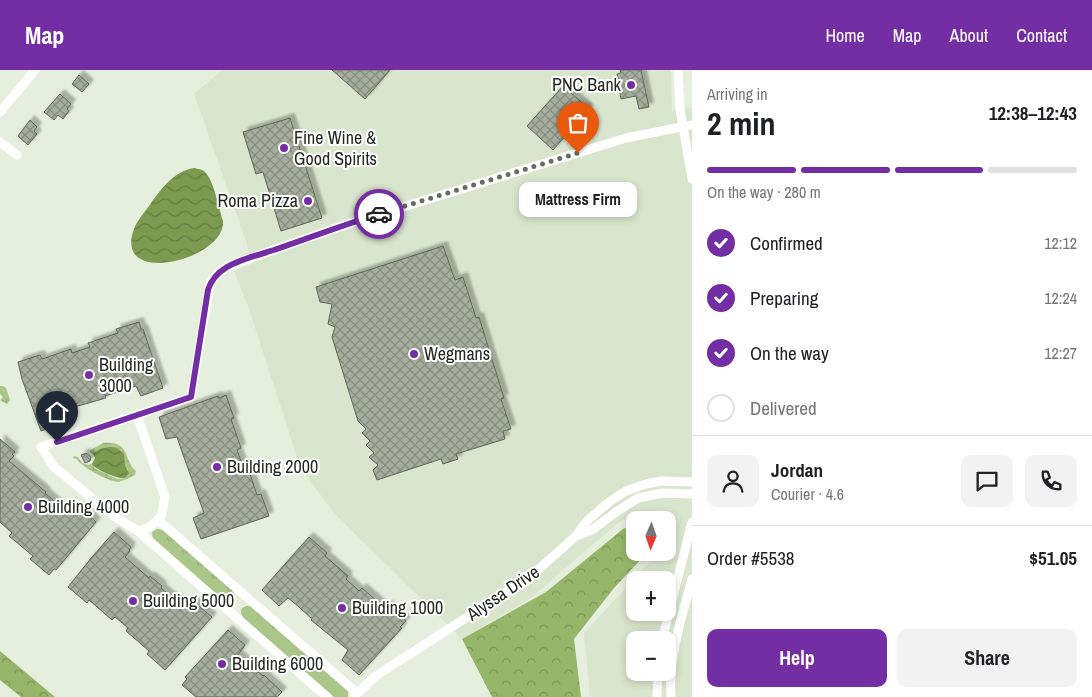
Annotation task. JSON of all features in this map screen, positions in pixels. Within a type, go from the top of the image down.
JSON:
[{"type":"street","points":[[0,112],[35,70]]},
{"type":"street","points":[[678,70],[678,91],[687,126],[692,179]]},
{"type":"street","points":[[326,697],[138,531],[115,517],[54,467],[41,447],[191,397],[210,284],[217,274],[228,266],[342,226],[620,140],[687,126]]},
{"type":"street","points":[[0,142],[17,155]]},
{"type":"street","points":[[137,416],[165,497],[162,514],[158,520],[148,528],[138,531]]},
{"type":"street","name":"Alyssa Drive","points":[[356,695],[368,682],[384,670],[531,576],[576,536],[588,521],[609,502],[626,491],[661,481],[692,482]]},
{"type":"street","name":"Alyssa Drive","points":[[576,536],[592,530],[638,498],[663,493],[692,494]]},
{"type":"street","points":[[158,520],[356,695]]},
{"type":"street","points":[[664,631],[692,522]]},
{"type":"street","points":[[671,697],[671,678],[676,648],[692,579]]},
{"type":"street","points":[[657,697],[658,681]]},
{"type":"shaded area","points":[[222,70],[671,70],[672,111],[692,108],[692,697],[590,697],[584,633],[626,588],[626,621],[676,621],[676,571],[641,571],[651,561],[676,561],[676,511],[626,511],[626,519],[618,523],[532,597],[462,639],[334,513],[301,469],[248,306],[234,271],[252,264],[246,241],[194,94]]},
{"type":"green space","points":[[0,386],[6,388],[10,400],[7,404],[0,400],[3,397],[0,394]]},
{"type":"green space","points":[[103,443],[112,443],[122,448],[136,471],[135,475],[120,482],[114,481],[95,473],[73,458],[74,456],[78,457],[82,463],[88,465],[93,463],[94,468],[117,479],[125,478],[128,470],[122,454],[117,448],[93,454],[89,451]]},
{"type":"green space","points":[[626,528],[626,561],[639,561],[630,571],[626,571],[626,575],[574,639],[581,697],[492,697],[462,639],[546,592]]},
{"type":"green space","points":[[157,529],[163,530],[233,591],[234,601],[226,603],[153,540],[152,532]]},
{"type":"green space","points":[[251,606],[348,691],[348,697],[334,697],[244,619],[241,613],[242,608]]},
{"type":"green space","points":[[0,651],[55,697],[21,697],[0,680]]},
{"type":"water","points":[[194,168],[205,172],[214,188],[223,221],[219,235],[207,247],[190,256],[171,262],[153,263],[139,258],[132,247],[134,229],[137,222],[169,181],[180,173]]},
{"type":"water","points":[[113,447],[124,454],[125,465],[129,473],[125,478],[107,474],[92,464],[95,458],[93,454],[97,450]]},
{"type":"building","points":[[332,70],[390,70],[365,99]]},
{"type":"building","name":"PNC Bank","points":[[620,70],[641,70],[649,107],[639,109],[636,96],[621,99],[617,74],[621,73]]},
{"type":"building","points":[[79,75],[89,84],[82,92],[72,84]]},
{"type":"building","points":[[563,86],[589,109],[553,150],[527,126]]},
{"type":"building","points":[[60,94],[71,104],[67,109],[69,111],[63,119],[58,115],[54,120],[44,112]]},
{"type":"building","points":[[290,118],[322,218],[281,231],[263,172],[256,174],[243,132]]},
{"type":"building","points":[[30,120],[37,127],[34,131],[37,134],[28,145],[18,136]]},
{"type":"building","name":"Wegmans","points":[[443,246],[455,280],[463,277],[476,318],[479,317],[504,398],[501,399],[511,429],[503,431],[505,439],[456,454],[458,459],[443,464],[441,459],[377,480],[373,470],[378,465],[369,457],[374,453],[366,445],[370,441],[362,433],[366,429],[358,421],[332,337],[335,327],[328,324],[332,304],[320,302],[316,287]]},
{"type":"building","name":"Building 3000","points":[[139,322],[163,388],[141,396],[136,386],[105,396],[106,398],[60,412],[62,424],[41,431],[22,379],[18,362],[40,355],[42,359],[71,349],[72,353],[90,347],[88,343],[118,333],[116,329]]},
{"type":"building","name":"Building 2000","points":[[226,395],[234,418],[231,419],[241,448],[237,450],[243,466],[247,465],[257,495],[261,494],[269,516],[201,539],[193,518],[204,513],[177,437],[166,439],[159,417],[218,396],[219,398]]},
{"type":"building","name":"Building 4000","points":[[0,439],[15,452],[9,461],[60,506],[70,514],[78,506],[96,522],[56,570],[54,569],[49,575],[30,559],[33,556],[9,536],[12,533],[0,522]]},
{"type":"building","points":[[86,453],[91,457],[90,461],[85,463],[81,455]]},
{"type":"building","name":"Building 5000","points":[[114,532],[131,547],[125,557],[149,578],[150,576],[186,609],[194,602],[212,617],[165,670],[147,654],[149,651],[126,631],[128,628],[115,617],[112,620],[89,600],[87,603],[68,587]]},
{"type":"building","name":"Building 1000","points":[[309,537],[327,553],[325,556],[348,576],[346,579],[359,591],[362,588],[385,608],[388,605],[406,621],[400,627],[402,628],[359,675],[342,660],[348,650],[311,620],[299,607],[288,598],[279,606],[262,590]]},
{"type":"building","name":"Building 6000","points":[[228,630],[245,645],[238,655],[282,692],[277,697],[196,697],[182,685],[187,679],[185,677]]},
{"type":"way so far","points":[[379,214],[578,153]]},
{"type":"place","name":"PNC Bank","points":[[631,85]]},
{"type":"place","name":"Fine Wine & Good Spirits","points":[[284,148]]},
{"type":"place","name":"Mattress Firm","points":[[578,153]]},
{"type":"place","name":"Roma Pizza","points":[[308,201]]},
{"type":"place","name":"Wegmans","points":[[414,354]]},
{"type":"place","name":"Building 3000","points":[[89,375]]},
{"type":"place","name":"Building 2000","points":[[217,467]]},
{"type":"place","name":"Building 4000","points":[[28,507]]},
{"type":"place","name":"Building 5000","points":[[133,601]]},
{"type":"place","name":"Building 1000","points":[[342,608]]},
{"type":"place","name":"Building 6000","points":[[222,664]]},
{"type":"route","points":[[57,442],[191,397],[208,290],[217,274],[222,270],[228,266],[379,214]]}]
